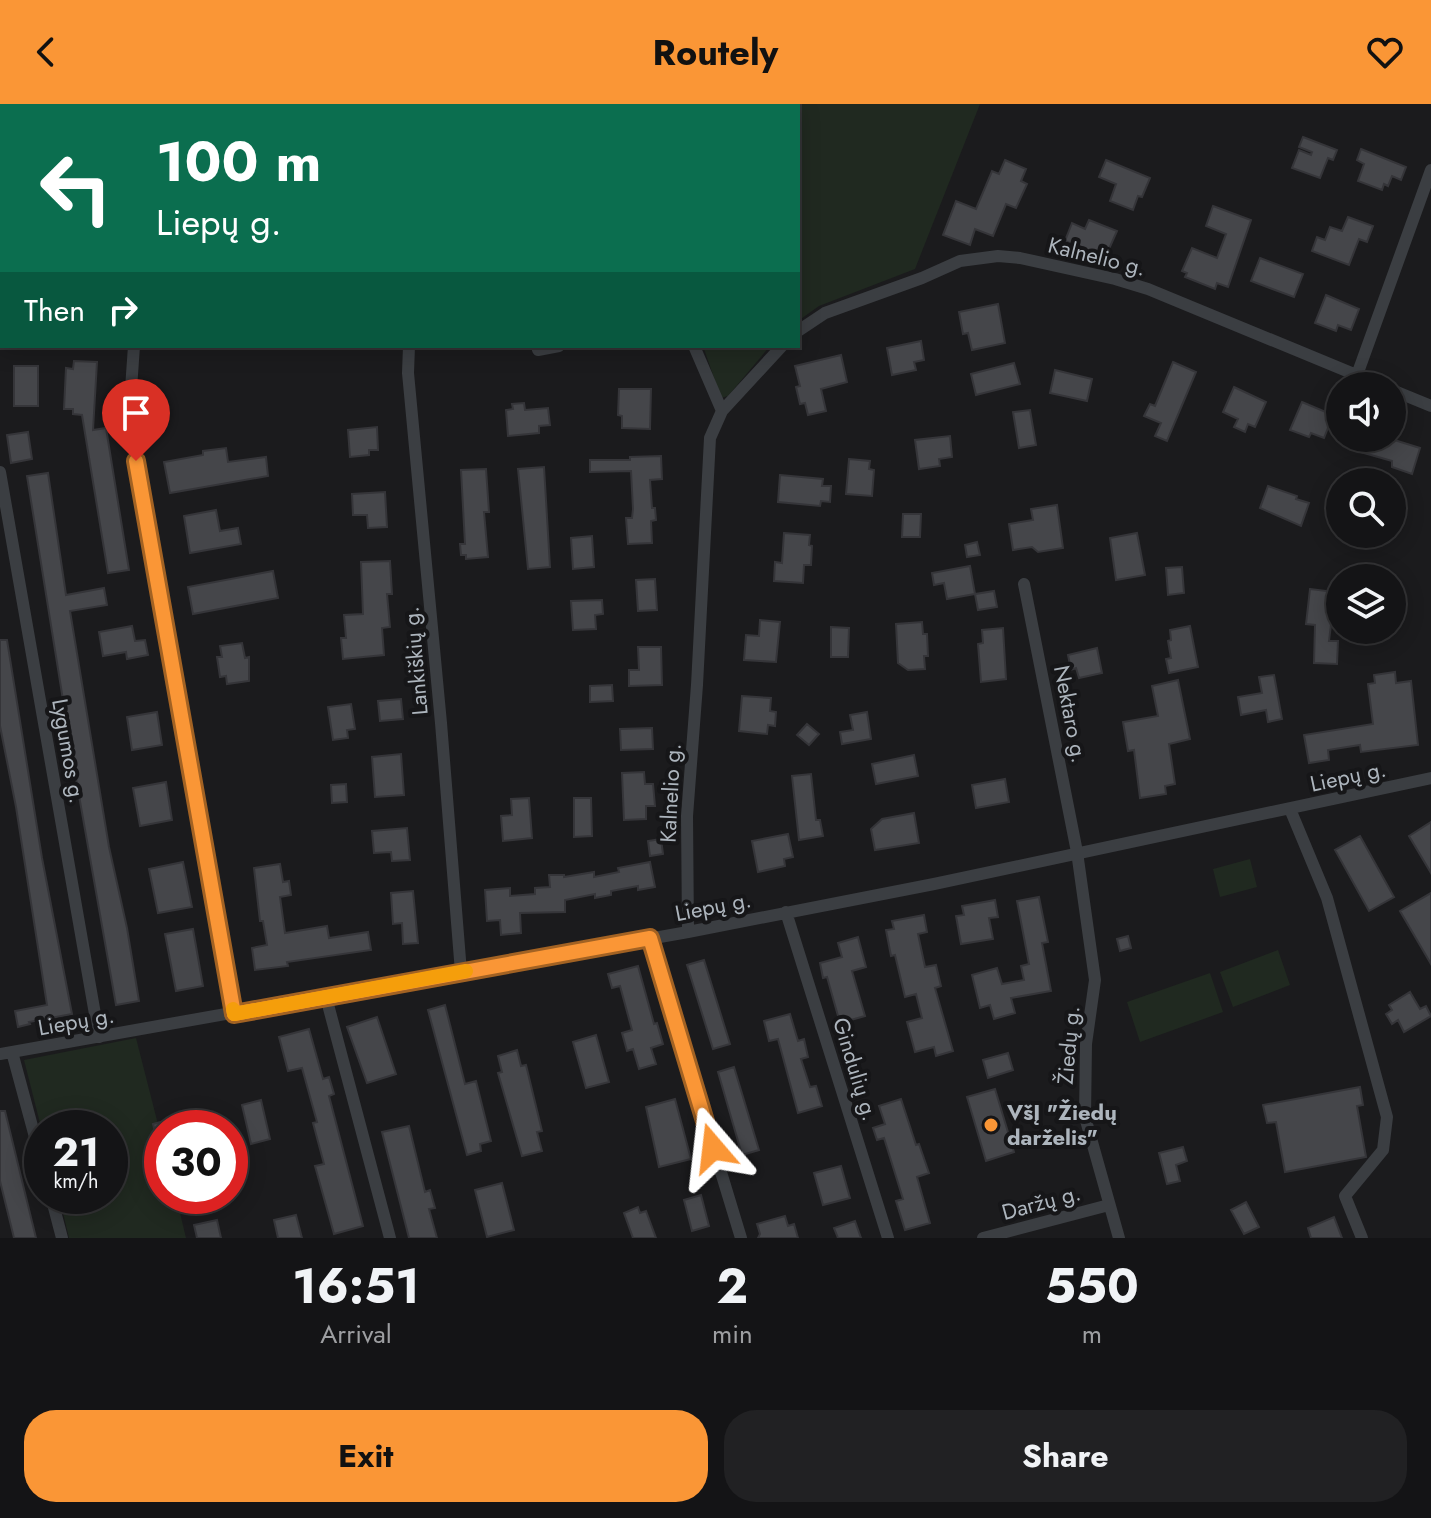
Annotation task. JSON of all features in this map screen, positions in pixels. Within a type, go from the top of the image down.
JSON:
[{"type":"street","points":[[1358,372],[1431,170]]},
{"type":"street","name":"Kalnelio g.","points":[[800,330],[825,313],[960,261],[998,256],[1020,258],[1148,289],[1350,372]]},
{"type":"street","points":[[134,348],[130,403],[136,461],[234,1014]]},
{"type":"street","name":"Lankiškių g.","points":[[409,348],[408,373],[461,972]]},
{"type":"street","points":[[538,350],[548,348]]},
{"type":"street","points":[[695,348],[722,411]]},
{"type":"street","name":"Kalnelio g.","points":[[688,932],[687,816],[710,438],[722,411],[780,348]]},
{"type":"street","points":[[1406,396],[1431,406]]},
{"type":"street","name":"Lygumos g.","points":[[0,472],[99,1037]]},
{"type":"street","name":"Nektaro g.","points":[[1024,584],[1077,852]]},
{"type":"street","name":"Liepų g.","points":[[6,1053],[688,932],[934,884],[1431,778]]},
{"type":"street","points":[[1290,809],[1327,898],[1387,1117],[1383,1150],[1345,1196],[1362,1238]]},
{"type":"street","name":"Žiedų g.","points":[[1077,852],[1095,980],[1086,1044],[1085,1117],[1119,1238]]},
{"type":"street","name":"Gindulių g.","points":[[786,912],[888,1238]]},
{"type":"street","points":[[650,938],[741,1238]]},
{"type":"street","points":[[326,997],[390,1238]]},
{"type":"street","points":[[6,1053],[25,1110]]},
{"type":"street","name":"Daržų g.","points":[[983,1238],[1109,1205]]},
{"type":"street","points":[[56,1214],[62,1238]]},
{"type":"shaded area","points":[[800,104],[980,104],[915,269],[819,306],[800,320]]},
{"type":"shaded area","points":[[704,348],[768,348],[728,396],[721,398]]},
{"type":"shaded area","points":[[1250,859],[1257,887],[1220,897],[1213,869]]},
{"type":"shaded area","points":[[1278,950],[1290,985],[1233,1007],[1220,972]]},
{"type":"shaded area","points":[[1210,973],[1223,1012],[1140,1042],[1127,1002]]},
{"type":"shaded area","points":[[136,1038],[154,1110],[144,1110],[144,1214],[180,1214],[186,1238],[69,1238],[63,1214],[128,1214],[128,1110],[37,1110],[24,1060]]},
{"type":"building","points":[[1303,137],[1337,150],[1333,160],[1328,158],[1320,178],[1292,168],[1299,150],[1311,155],[1312,152],[1299,147]]},
{"type":"building","points":[[1361,149],[1406,167],[1401,180],[1392,176],[1388,186],[1384,184],[1382,190],[1358,181],[1364,164],[1357,160]]},
{"type":"building","points":[[1005,160],[1026,169],[1021,181],[1027,184],[1016,208],[1006,204],[993,236],[975,229],[970,245],[943,235],[956,201],[976,209],[992,171],[999,174]]},
{"type":"building","points":[[1106,160],[1150,178],[1133,210],[1110,201],[1116,184],[1099,177]]},
{"type":"building","points":[[1213,206],[1251,220],[1228,287],[1217,283],[1215,289],[1185,277],[1187,273],[1182,271],[1192,248],[1217,258],[1226,234],[1206,226]]},
{"type":"building","points":[[1348,217],[1373,226],[1367,242],[1359,239],[1349,265],[1312,251],[1317,237],[1325,240],[1330,227],[1342,231]]},
{"type":"building","points":[[1089,220],[1117,231],[1105,258],[1065,241],[1072,223],[1085,229]]},
{"type":"building","points":[[1260,258],[1303,274],[1294,297],[1251,281]]},
{"type":"building","points":[[1326,295],[1359,309],[1351,330],[1338,325],[1336,331],[1315,323]]},
{"type":"building","points":[[998,304],[1005,343],[972,350],[968,333],[963,334],[959,312]]},
{"type":"building","points":[[921,341],[924,360],[914,362],[916,370],[892,375],[887,348]]},
{"type":"building","points":[[841,355],[847,382],[821,389],[826,411],[808,415],[805,403],[800,404],[795,366]]},
{"type":"building","points":[[74,361],[97,362],[93,430],[106,428],[129,570],[108,573],[82,415],[73,414],[73,409],[64,409],[66,368],[73,369]]},
{"type":"building","points":[[1173,362],[1196,372],[1167,441],[1155,436],[1161,423],[1144,416],[1150,404],[1155,406]]},
{"type":"building","points":[[1014,363],[1020,384],[976,395],[971,374]]},
{"type":"building","points":[[14,366],[38,366],[38,406],[14,406]]},
{"type":"building","points":[[1055,370],[1092,379],[1087,401],[1050,393]]},
{"type":"building","points":[[1234,387],[1266,402],[1255,427],[1248,424],[1245,432],[1234,427],[1238,419],[1223,412]]},
{"type":"building","points":[[619,389],[651,389],[650,429],[622,428],[622,416],[618,415]]},
{"type":"building","points":[[1302,402],[1326,412],[1324,438],[1311,433],[1309,437],[1290,430]]},
{"type":"building","points":[[524,403],[525,410],[548,408],[550,425],[539,426],[539,433],[508,436],[506,410],[513,409],[512,404]]},
{"type":"building","points":[[1030,410],[1036,445],[1019,448],[1013,412]]},
{"type":"building","points":[[377,427],[378,450],[369,450],[369,455],[350,457],[348,430]]},
{"type":"building","points":[[28,432],[32,459],[11,463],[7,435]]},
{"type":"building","points":[[950,436],[952,457],[939,459],[940,466],[919,469],[915,440]]},
{"type":"building","points":[[1406,444],[1420,448],[1412,474],[1406,472],[1406,468],[1392,467],[1392,461],[1360,452],[1406,452]]},
{"type":"building","points":[[226,448],[228,462],[266,457],[268,476],[170,493],[164,462]]},
{"type":"building","points":[[661,456],[662,479],[650,480],[656,520],[651,521],[652,543],[628,544],[626,518],[632,518],[633,509],[631,471],[590,472],[590,460]]},
{"type":"building","points":[[849,459],[870,461],[869,469],[874,470],[872,496],[846,494]]},
{"type":"building","points":[[544,467],[550,567],[528,569],[518,469]]},
{"type":"building","points":[[486,469],[489,512],[484,512],[488,557],[466,559],[466,555],[461,555],[460,544],[465,544],[461,470]]},
{"type":"building","points":[[48,473],[66,595],[104,588],[107,605],[70,611],[109,847],[139,1001],[116,1005],[27,476]]},
{"type":"building","points":[[780,475],[823,479],[822,486],[831,486],[830,502],[821,501],[820,506],[778,502]]},
{"type":"building","points":[[1268,486],[1309,503],[1301,526],[1260,508]]},
{"type":"building","points":[[385,492],[387,527],[368,528],[367,515],[353,515],[352,494]]},
{"type":"building","points":[[1057,505],[1063,548],[1038,552],[1032,547],[1013,550],[1009,524],[1033,520],[1031,509]]},
{"type":"building","points":[[216,510],[220,531],[238,528],[241,544],[190,553],[184,516]]},
{"type":"building","points":[[903,514],[921,514],[920,537],[902,537]]},
{"type":"building","points":[[784,533],[810,535],[811,565],[804,565],[803,583],[774,581],[775,562],[782,563]]},
{"type":"building","points":[[1137,533],[1145,575],[1116,580],[1110,538]]},
{"type":"building","points":[[592,536],[594,567],[573,569],[571,538]]},
{"type":"building","points":[[977,542],[980,555],[967,557],[965,545]]},
{"type":"building","points":[[390,561],[392,594],[387,594],[390,627],[382,628],[384,655],[343,659],[341,638],[346,638],[344,615],[363,614],[361,562]]},
{"type":"building","points":[[970,566],[975,594],[947,599],[944,583],[934,585],[932,573]]},
{"type":"building","points":[[1182,567],[1184,593],[1168,595],[1166,568]]},
{"type":"building","points":[[273,571],[278,598],[193,614],[188,587]]},
{"type":"building","points":[[655,579],[657,610],[638,611],[636,580]]},
{"type":"building","points":[[1310,589],[1326,591],[1326,644],[1338,644],[1337,664],[1314,663],[1315,625],[1306,624]]},
{"type":"building","points":[[994,591],[997,607],[978,610],[975,594]]},
{"type":"building","points":[[602,600],[603,614],[595,615],[596,629],[573,630],[571,601]]},
{"type":"building","points":[[760,620],[780,622],[776,662],[744,660],[746,635],[759,636]]},
{"type":"building","points":[[922,622],[923,634],[927,634],[925,669],[908,670],[898,663],[896,624]]},
{"type":"building","points":[[132,626],[135,641],[145,640],[148,655],[127,659],[126,652],[103,656],[99,632]]},
{"type":"building","points":[[1190,626],[1198,667],[1169,673],[1166,659],[1171,658],[1170,630]]},
{"type":"building","points":[[831,627],[849,628],[848,657],[831,657]]},
{"type":"building","points":[[1003,628],[1006,679],[981,682],[978,644],[983,643],[982,630]]},
{"type":"building","points":[[0,640],[7,640],[42,858],[72,1014],[18,1027],[15,1011],[47,1005],[0,726]]},
{"type":"building","points":[[242,643],[245,658],[249,657],[249,681],[227,684],[226,676],[220,677],[217,657],[222,657],[220,646]]},
{"type":"building","points":[[638,647],[661,647],[662,685],[629,686],[629,670],[639,670]]},
{"type":"building","points":[[1097,648],[1102,673],[1079,678],[1076,668],[1071,670],[1068,655]]},
{"type":"building","points":[[1395,672],[1396,683],[1411,681],[1418,745],[1361,752],[1360,745],[1328,750],[1329,760],[1309,763],[1304,735],[1373,724],[1368,684],[1375,683],[1374,675]]},
{"type":"building","points":[[1274,675],[1282,719],[1268,722],[1266,710],[1241,715],[1238,697],[1262,693],[1259,677]]},
{"type":"building","points":[[1178,680],[1190,739],[1169,744],[1175,784],[1165,786],[1166,794],[1140,798],[1134,750],[1128,751],[1123,722],[1158,716],[1152,686]]},
{"type":"building","points":[[612,685],[613,701],[590,702],[590,686]]},
{"type":"building","points":[[742,696],[771,698],[770,711],[776,712],[775,726],[768,725],[767,734],[739,731]]},
{"type":"building","points":[[401,699],[403,719],[380,721],[378,701]]},
{"type":"building","points":[[351,704],[355,729],[347,730],[348,738],[333,740],[328,707]]},
{"type":"building","points":[[157,712],[162,745],[132,750],[127,717]]},
{"type":"building","points":[[867,712],[871,739],[842,744],[840,732],[853,730],[850,715]]},
{"type":"building","points":[[807,724],[819,734],[809,745],[797,735]]},
{"type":"building","points":[[652,728],[653,749],[621,750],[620,729]]},
{"type":"building","points":[[401,754],[404,795],[375,797],[372,757]]},
{"type":"building","points":[[914,755],[918,776],[876,784],[872,764]]},
{"type":"building","points":[[644,772],[645,784],[653,784],[655,806],[646,806],[646,819],[624,820],[622,773]]},
{"type":"building","points":[[811,774],[816,820],[820,820],[823,836],[799,840],[792,776]]},
{"type":"building","points":[[1005,779],[1009,802],[976,808],[972,785]]},
{"type":"building","points":[[166,782],[172,820],[140,826],[133,788]]},
{"type":"building","points":[[346,784],[347,802],[332,803],[331,785]]},
{"type":"building","points":[[529,798],[532,838],[503,841],[501,816],[512,815],[511,799]]},
{"type":"building","points":[[574,798],[591,798],[592,836],[574,837]]},
{"type":"building","points":[[914,813],[919,843],[875,850],[871,829],[882,819]]},
{"type":"building","points":[[1431,822],[1431,873],[1409,836]]},
{"type":"building","points":[[407,828],[410,860],[392,861],[391,852],[374,853],[372,831]]},
{"type":"building","points":[[788,834],[793,857],[784,859],[785,866],[758,872],[752,841]]},
{"type":"building","points":[[1360,836],[1394,897],[1369,911],[1335,850]]},
{"type":"building","points":[[661,839],[663,854],[650,856],[648,841]]},
{"type":"building","points":[[183,862],[192,907],[158,913],[149,869]]},
{"type":"building","points":[[650,862],[655,887],[638,890],[638,886],[611,891],[611,895],[595,898],[595,894],[565,900],[565,912],[520,913],[521,933],[501,935],[500,920],[487,921],[485,890],[510,888],[510,896],[535,894],[535,888],[550,887],[549,875],[564,877],[594,872],[594,877],[619,872],[618,868]]},
{"type":"building","points":[[280,864],[283,882],[289,881],[291,895],[280,897],[285,933],[327,926],[329,938],[368,932],[371,950],[287,962],[288,966],[255,970],[252,948],[267,945],[263,921],[260,921],[254,868]]},
{"type":"building","points":[[413,891],[418,943],[403,944],[402,923],[393,924],[391,893]]},
{"type":"building","points":[[1431,893],[1431,964],[1400,911]]},
{"type":"building","points":[[1039,897],[1048,942],[1042,943],[1051,991],[1011,998],[1015,1013],[994,1019],[990,1005],[980,1008],[972,975],[997,968],[1002,984],[1024,980],[1021,966],[1029,964],[1017,901]]},
{"type":"building","points":[[995,900],[998,917],[989,918],[993,939],[961,944],[956,916],[964,915],[962,906]]},
{"type":"building","points":[[924,915],[927,932],[918,934],[925,967],[936,965],[941,986],[935,988],[953,1051],[936,1056],[934,1047],[915,1052],[907,1022],[922,1018],[916,994],[905,997],[886,930],[894,929],[892,921]]},
{"type":"building","points":[[193,929],[203,986],[176,991],[165,934]]},
{"type":"building","points":[[1128,936],[1131,948],[1120,951],[1117,939]]},
{"type":"building","points":[[858,937],[866,967],[852,971],[865,1016],[840,1023],[820,963],[842,957],[838,943]]},
{"type":"building","points":[[704,960],[730,1044],[713,1049],[687,965]]},
{"type":"building","points":[[638,966],[654,1024],[657,1023],[663,1044],[651,1048],[656,1064],[639,1069],[633,1049],[627,1051],[622,1033],[632,1030],[620,986],[612,988],[608,974]]},
{"type":"building","points":[[1410,992],[1420,1009],[1426,1006],[1431,1016],[1404,1032],[1398,1020],[1392,1024],[1386,1014],[1392,1010],[1389,1005]]},
{"type":"building","points":[[445,1005],[465,1084],[476,1081],[491,1141],[480,1144],[481,1151],[467,1155],[428,1010]]},
{"type":"building","points":[[790,1014],[798,1041],[804,1039],[808,1057],[801,1059],[810,1087],[816,1086],[822,1106],[798,1113],[778,1039],[769,1041],[764,1021]]},
{"type":"building","points":[[377,1017],[396,1074],[367,1083],[347,1027]]},
{"type":"building","points":[[309,1029],[323,1079],[329,1077],[334,1094],[329,1096],[363,1226],[334,1234],[315,1166],[324,1164],[313,1123],[317,1122],[302,1068],[288,1071],[279,1037]]},
{"type":"building","points":[[596,1035],[609,1082],[586,1088],[573,1042]]},
{"type":"building","points":[[517,1050],[521,1066],[526,1065],[542,1131],[537,1132],[542,1151],[522,1156],[498,1073],[502,1072],[498,1056]]},
{"type":"building","points":[[1008,1053],[1013,1070],[988,1078],[983,1060]]},
{"type":"building","points":[[734,1067],[759,1150],[742,1155],[718,1072]]},
{"type":"building","points":[[1360,1087],[1363,1105],[1357,1106],[1366,1157],[1285,1172],[1276,1122],[1267,1123],[1263,1105]]},
{"type":"building","name":"VšĮ \"Žiedų darželis\"","points":[[995,1089],[1014,1152],[986,1161],[967,1097]]},
{"type":"building","points":[[675,1099],[691,1159],[659,1167],[646,1107]]},
{"type":"building","points":[[901,1099],[929,1173],[917,1177],[930,1223],[905,1230],[896,1201],[903,1199],[884,1138],[877,1140],[873,1128],[885,1124],[879,1106]]},
{"type":"building","points":[[261,1100],[270,1139],[251,1144],[248,1110],[243,1110],[242,1105]]},
{"type":"building","points":[[0,1111],[5,1111],[24,1189],[24,1214],[30,1214],[36,1238],[14,1238],[0,1181]]},
{"type":"building","points":[[409,1126],[425,1192],[430,1190],[435,1208],[429,1209],[437,1238],[409,1238],[382,1132]]},
{"type":"building","points":[[1183,1147],[1187,1161],[1176,1165],[1180,1181],[1167,1184],[1159,1153]]},
{"type":"building","points":[[841,1166],[850,1198],[823,1205],[814,1173]]},
{"type":"building","points":[[502,1183],[514,1230],[487,1237],[475,1190]]},
{"type":"building","points":[[701,1195],[709,1226],[692,1231],[684,1200]]},
{"type":"building","points":[[1246,1202],[1259,1227],[1244,1234],[1231,1210]]},
{"type":"building","points":[[638,1207],[640,1213],[646,1211],[656,1238],[633,1238],[624,1213]]},
{"type":"building","points":[[296,1215],[302,1238],[278,1238],[274,1220]]},
{"type":"building","points":[[785,1216],[788,1226],[794,1224],[798,1238],[758,1238],[757,1224]]},
{"type":"building","points":[[1334,1217],[1342,1238],[1311,1238],[1308,1228]]},
{"type":"building","points":[[217,1220],[221,1238],[197,1238],[194,1225]]},
{"type":"building","points":[[855,1221],[861,1238],[838,1238],[834,1228]]},
{"type":"slow traffic","points":[[233,1009],[234,1014],[466,971]]},
{"type":"place","name":"VšĮ \"Žiedų darželis\"","points":[[991,1125]]},
{"type":"route","points":[[136,461],[234,1014],[650,938],[713,1148]]}]
